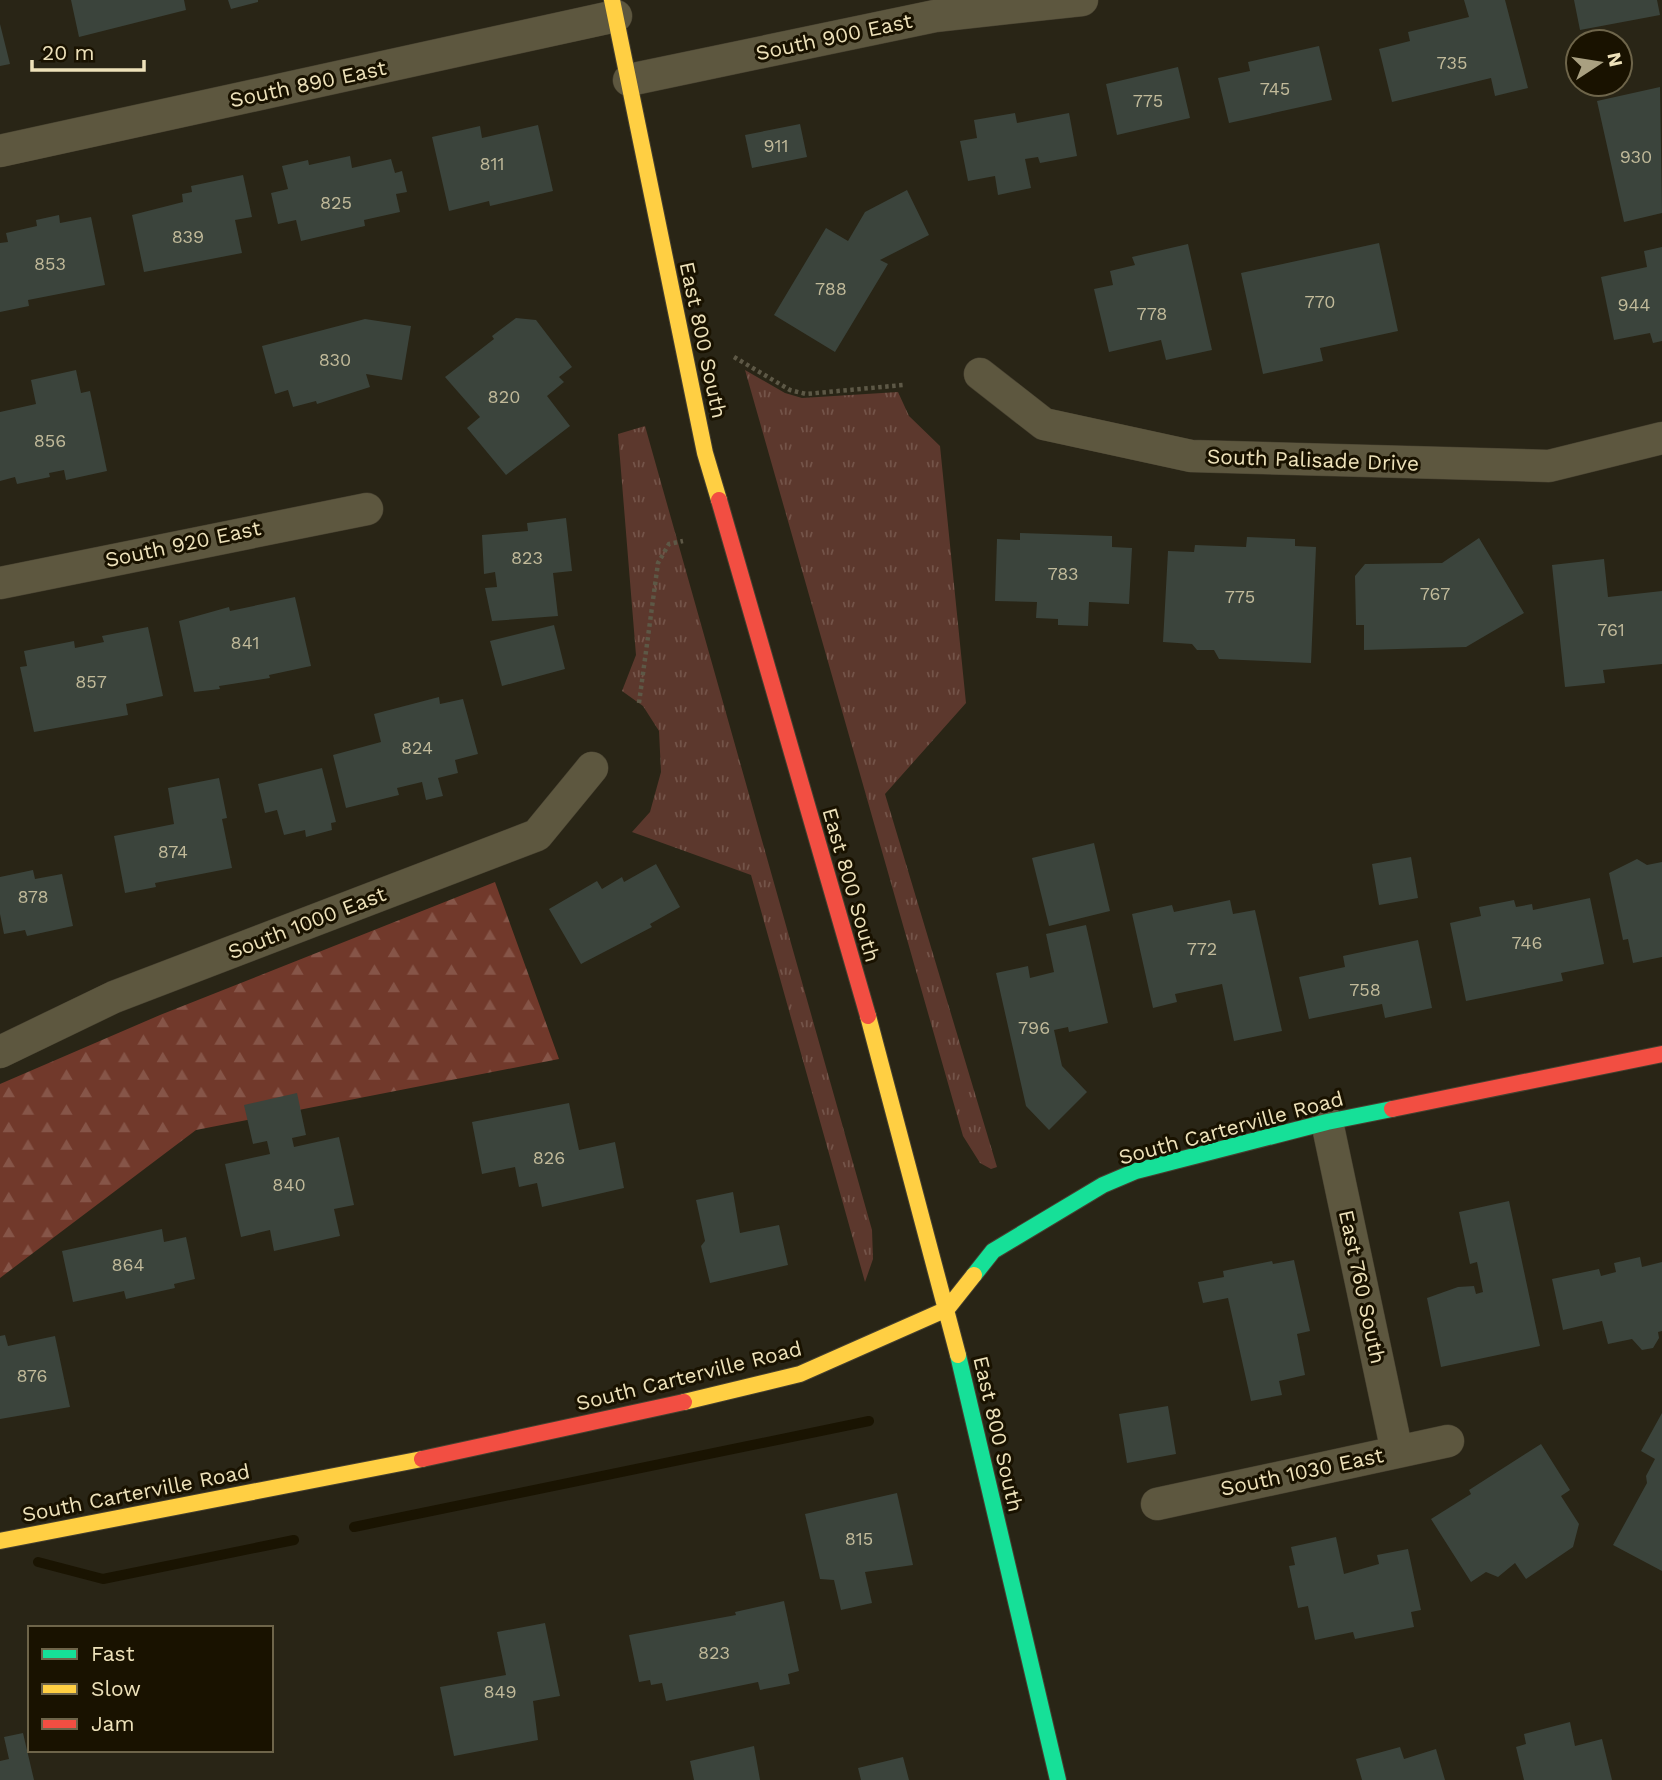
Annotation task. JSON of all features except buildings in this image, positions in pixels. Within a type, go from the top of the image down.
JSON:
[{"type":"main road","name":"East 800 South","points":[[614,8],[705,453],[861,992],[947,1309],[1058,1780]]},
{"type":"main road","name":"South Carterville Road","points":[[0,1541],[354,1472],[660,1408],[787,1377],[947,1309],[993,1251],[1103,1185],[1136,1171],[1326,1122],[1662,1054]]},
{"type":"street","name":"South 900 East","points":[[629,80],[935,16],[1082,0]]},
{"type":"street","name":"South 890 East","points":[[0,151],[614,8]]},
{"type":"street","name":"South Palisade Drive","points":[[980,374],[1044,424],[1191,456],[1549,466],[1662,438]]},
{"type":"street","name":"South 920 East","points":[[0,583],[274,525],[367,509]]},
{"type":"street","name":"South 1000 East","points":[[0,1052],[114,997],[537,835],[592,768]]},
{"type":"street","name":"East 760 South","points":[[1326,1122],[1396,1452]]},
{"type":"street","name":"South 1030 East","points":[[1157,1504],[1448,1441]]},
{"type":"path","points":[[734,358],[790,390],[806,394],[903,385]]},
{"type":"path","points":[[639,703],[658,563],[669,544],[682,541]]},
{"type":"green space","points":[[745,370],[785,393],[802,398],[898,392],[909,416],[940,446],[966,703],[885,794],[997,1167],[991,1169],[980,1163],[963,1136]]},
{"type":"green space","points":[[645,426],[872,1230],[873,1259],[865,1282],[751,875],[632,832],[650,812],[661,772],[659,731],[643,706],[622,691],[636,655],[618,434]]},
{"type":"green space","points":[[495,882],[559,1059],[196,1130],[0,1278],[0,1084],[160,1015]]},
{"type":"waterway","points":[[354,1527],[869,1421]]},
{"type":"waterway","points":[[38,1562],[103,1579],[294,1540]]},
{"type":"traffic: fast","points":[[974,1275],[993,1251],[1103,1185],[1136,1171],[1327,1122],[1392,1109]]},
{"type":"traffic: fast","points":[[958,1355],[1058,1780]]},
{"type":"traffic: slow","points":[[612,0],[705,453],[719,500]]},
{"type":"traffic: slow","points":[[868,1016],[958,1355]]},
{"type":"traffic: slow","points":[[684,1402],[800,1374],[947,1309],[974,1275]]},
{"type":"traffic: slow","points":[[0,1541],[422,1459]]},
{"type":"traffic: jam","points":[[719,500],[868,1016]]},
{"type":"traffic: jam","points":[[1392,1109],[1662,1054]]},
{"type":"traffic: jam","points":[[422,1459],[684,1402]]}]
